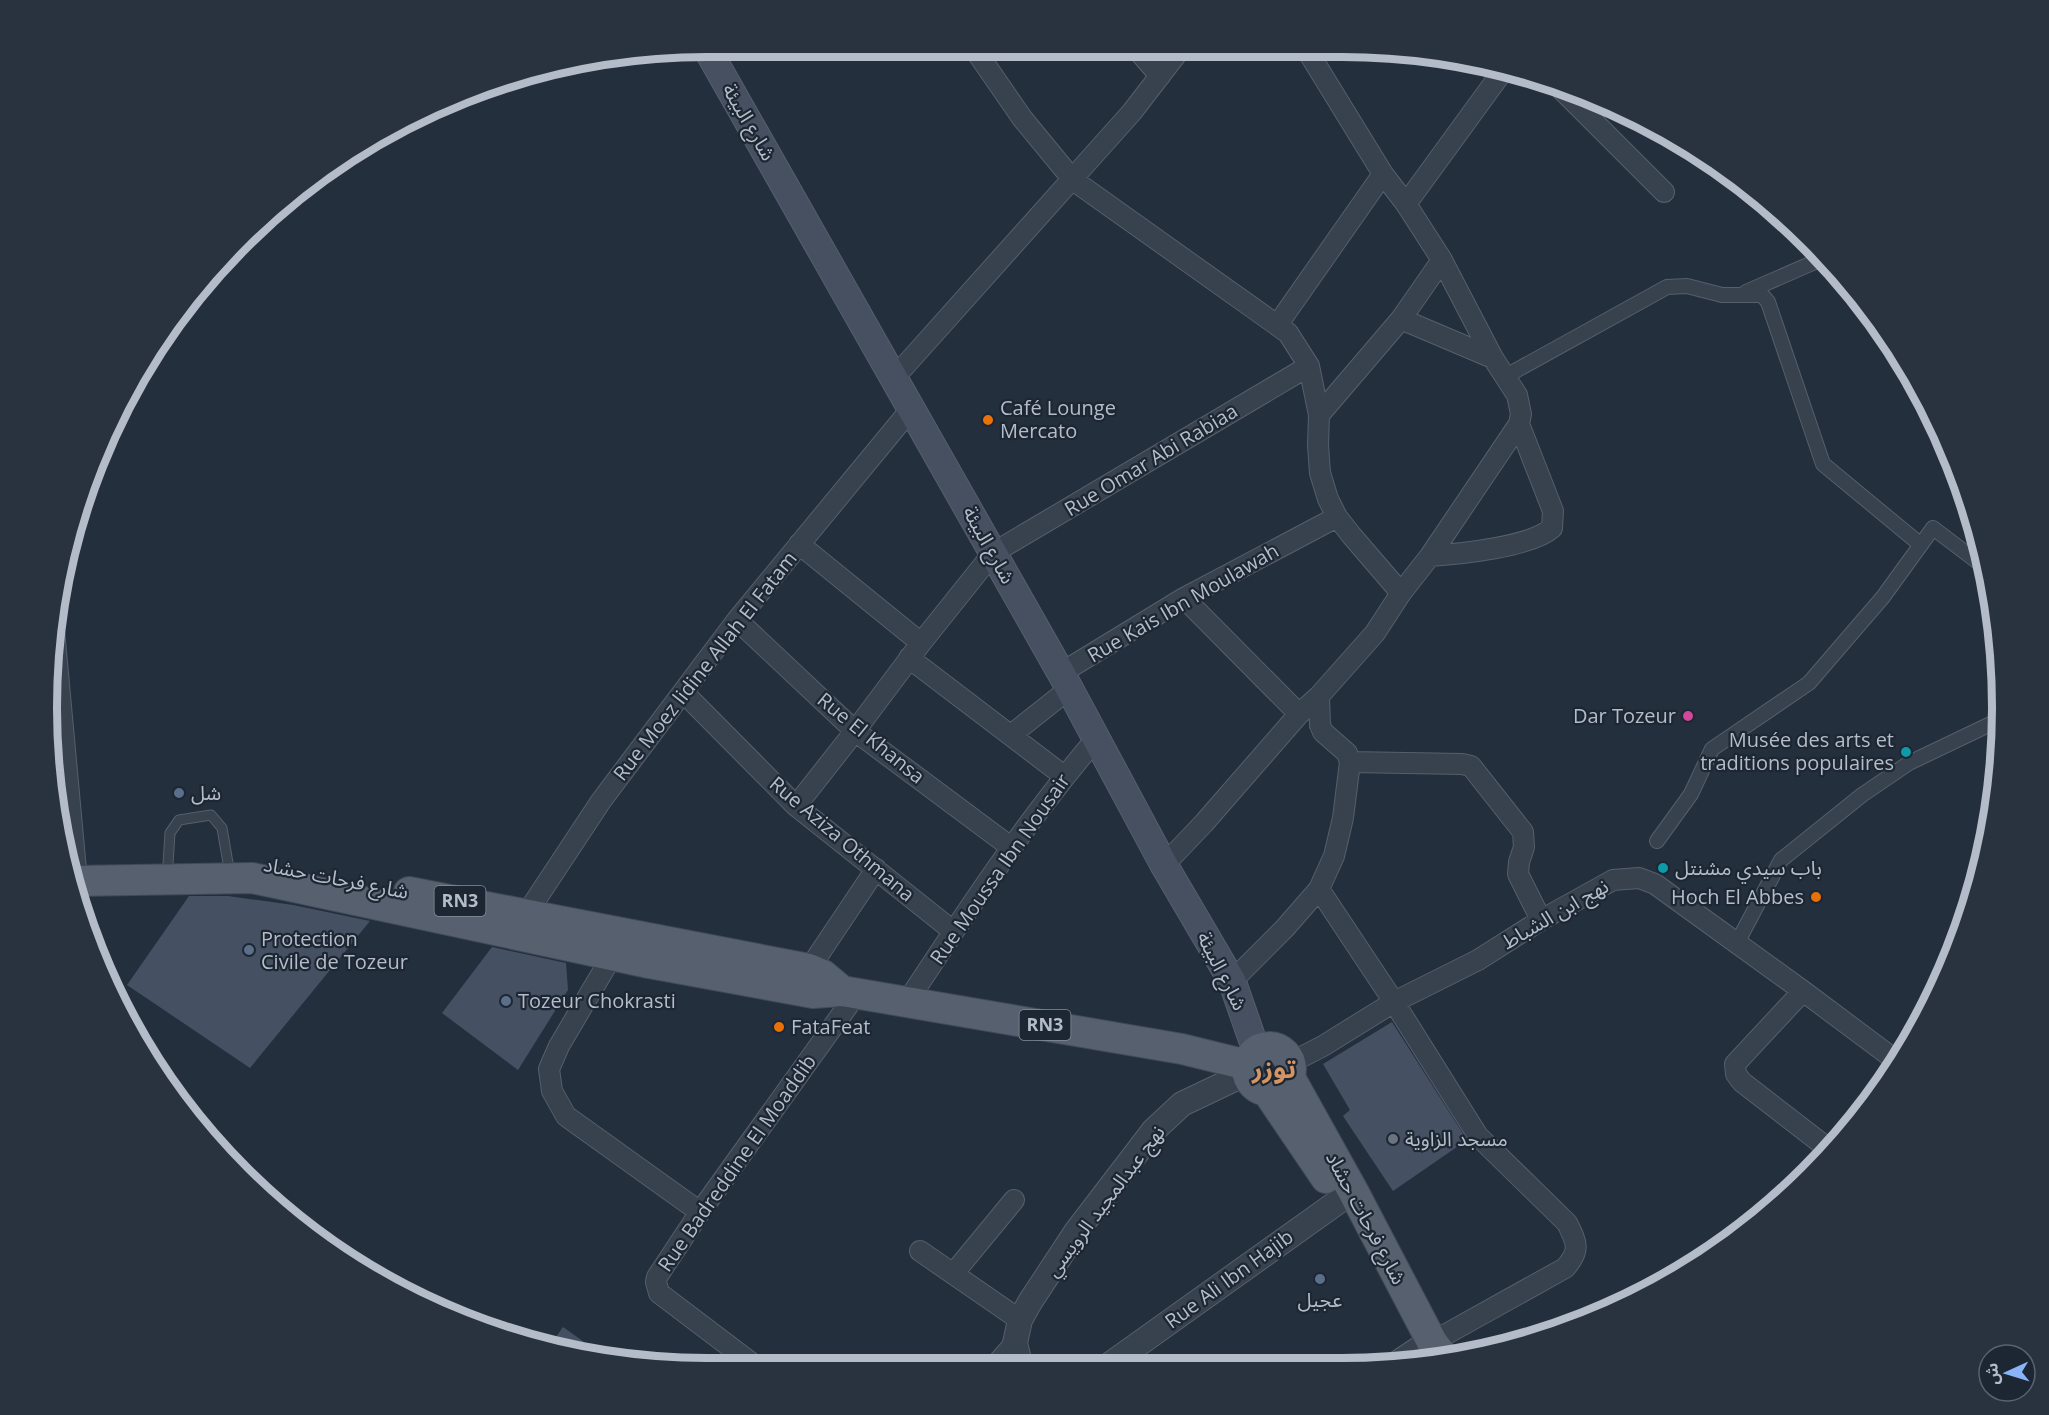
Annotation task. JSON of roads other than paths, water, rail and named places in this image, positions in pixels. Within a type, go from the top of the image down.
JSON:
[{"type":"main road","name":"شارع البيئة","points":[[712,57],[1065,681],[1164,865],[1232,981],[1266,1070]]},
{"type":"main road","name":"شارع فرحات حشاد","points":[[78,873],[168,864],[262,862],[387,888],[522,924],[612,956],[652,951],[808,969],[823,975],[849,992]]},
{"type":"main road","name":"شارع فرحات حشاد","points":[[78,873],[252,878],[522,924],[652,951],[813,993],[849,992],[1182,1048],[1266,1070],[1347,1195],[1422,1352]]},
{"type":"street","points":[[980,57],[1022,118],[1073,180],[1288,333],[1309,366],[1319,415],[1320,473],[1328,499],[1337,518],[1401,593]]},
{"type":"street","points":[[1145,57],[1160,76]]},
{"type":"street","points":[[894,378],[1073,180],[1132,112],[1174,57]]},
{"type":"street","points":[[1164,865],[1375,633],[1519,424],[1521,414],[1517,395],[1493,358],[1442,260],[1406,204],[1383,174],[1312,57]]},
{"type":"street","points":[[1406,204],[1499,76]]},
{"type":"street","points":[[1572,100],[1664,192]]},
{"type":"street","points":[[1278,324],[1383,174]]},
{"type":"street","points":[[1319,415],[1401,320],[1442,260]]},
{"type":"street","points":[[1738,296],[1815,262]]},
{"type":"street","points":[[1506,376],[1667,287],[1687,286],[1722,295],[1762,295],[1768,302],[1823,464],[1921,545]]},
{"type":"street","points":[[1401,320],[1493,358]]},
{"type":"street","name":"Rue Omar Abi Rabiaa","points":[[993,553],[1309,366]]},
{"type":"street","name":"Rue Moez lidine Allah El Fatam","points":[[522,924],[601,801],[737,620],[911,409]]},
{"type":"street","points":[[1430,556],[1474,553],[1535,538],[1552,528],[1554,511],[1519,424]]},
{"type":"street","name":"Rue Kais Ibn Moulawah","points":[[1011,735],[1065,681],[1184,598],[1337,518]]},
{"type":"street","points":[[1657,841],[1691,794],[1712,749],[1809,683],[1883,597],[1933,528],[1975,560]]},
{"type":"street","points":[[799,544],[1011,735],[1064,776]]},
{"type":"street","points":[[796,806],[915,650],[993,553]]},
{"type":"street","points":[[1184,598],[1299,714]]},
{"type":"street","name":"Rue El Khansa","points":[[737,620],[855,731],[1012,848]]},
{"type":"street","points":[[58,676],[72,845]]},
{"type":"street","name":"Rue Aziza Othmana","points":[[683,692],[796,806],[953,931]]},
{"type":"street","points":[[1232,981],[1319,889],[1334,856],[1346,800],[1350,762],[1347,753],[1323,732],[1320,724],[1319,696]]},
{"type":"street","points":[[1737,943],[1780,860],[1862,795],[1909,764],[1992,724]]},
{"type":"street","name":"Rue Moussa Ibn Nousair","points":[[907,1002],[953,931],[1012,848],[1064,776],[1096,739]]},
{"type":"street","points":[[1350,762],[1471,766],[1523,832],[1524,847],[1518,874],[1541,920]]},
{"type":"street","points":[[808,969],[876,869]]},
{"type":"street","name":"نهج ابن الشباط","points":[[1266,1070],[1323,1046],[1394,1002],[1478,960],[1541,920],[1613,880],[1639,878],[1655,884],[1890,1056]]},
{"type":"street","points":[[1319,889],[1394,1002],[1478,1136],[1567,1223],[1576,1241],[1576,1251],[1565,1268],[1426,1352]]},
{"type":"street","points":[[612,956],[559,1046],[549,1069],[552,1091],[566,1116],[700,1212]]},
{"type":"street","points":[[1803,991],[1735,1064],[1736,1074],[1742,1082],[1823,1144]]},
{"type":"street","name":"Rue Badreddine El Moaddib","points":[[745,1358],[659,1293],[657,1277],[849,992]]},
{"type":"street","name":"نهج عبدالمجيد الرويسي","points":[[1017,1331],[1030,1302],[1076,1232],[1154,1130],[1182,1104],[1266,1070]]},
{"type":"street","name":"Rue Ali Ibn Hajib","points":[[1119,1358],[1347,1195]]},
{"type":"street","points":[[953,1274],[1014,1200]]},
{"type":"street","points":[[920,1251],[953,1274],[1017,1331],[1020,1358]]},
{"type":"street","points":[[999,1358],[1017,1331]]},
{"type":"lane","points":[[168,864],[170,833],[179,820],[211,815],[222,828],[228,863]]},
{"type":"place","name":"Café Lounge Mercato","points":[[988,420]]},
{"type":"place","name":"Dar Tozeur","points":[[1688,716]]},
{"type":"place","name":"Musée des arts et traditions populaires","points":[[1906,752]]},
{"type":"place","name":"شل","points":[[179,793]]},
{"type":"place","name":"باب سيدي مشنتل","points":[[1663,868]]},
{"type":"place","name":"Hoch El Abbes","points":[[1816,897]]},
{"type":"place","name":"Protection Civile de Tozeur","points":[[249,950]]},
{"type":"place","name":"Tozeur Chokrasti","points":[[506,1001]]},
{"type":"place","name":"FataFeat","points":[[779,1027]]},
{"type":"place","name":"مسجد الزاوية","points":[[1393,1139]]},
{"type":"place","name":"عجيل","points":[[1320,1279]]},
{"type":"district","name":"توزر","points":[[1274,1069]]}]
